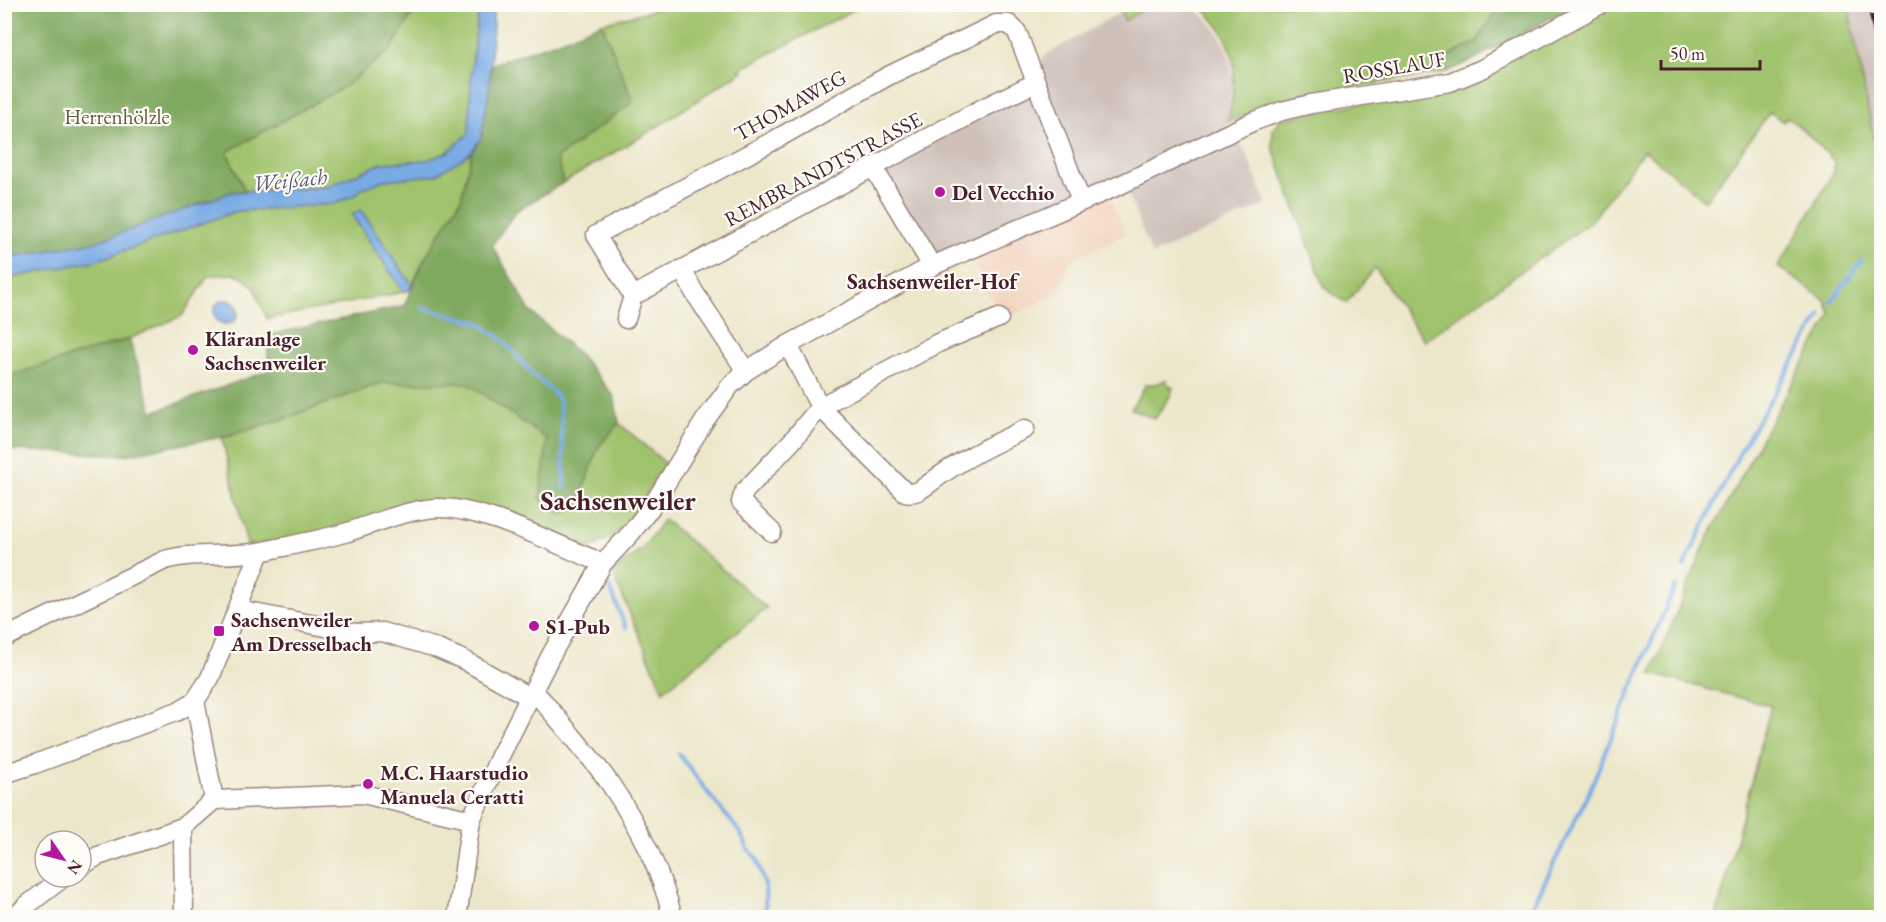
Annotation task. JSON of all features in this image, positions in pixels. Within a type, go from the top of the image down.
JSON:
[{"type":"street","name":"ROSSLAUF","points":[[457,918],[471,820],[531,694],[603,563],[652,506],[705,420],[730,386],[746,371],[788,345],[932,266],[1130,181],[1252,122],[1311,104],[1450,82],[1482,69],[1601,4]]},
{"type":"street","name":"THOMAWEG","points":[[633,296],[596,235],[888,76],[996,24],[1009,24],[1017,32],[1035,83]]},
{"type":"street","name":"REMBRANDTSTRASSE","points":[[633,296],[992,103],[1035,83]]},
{"type":"street","points":[[1035,83],[1081,201]]},
{"type":"street","points":[[873,167],[932,266]]},
{"type":"street","points":[[682,269],[694,292],[746,371]]},
{"type":"street","points":[[626,319],[633,296]]},
{"type":"street","points":[[772,532],[741,502],[744,492],[820,407],[938,344],[999,318]]},
{"type":"street","points":[[788,345],[820,407],[905,492],[914,493],[951,467],[1025,429]]},
{"type":"street","points":[[4,638],[165,560],[180,555],[260,552],[335,535],[416,511],[436,508],[461,510],[513,526],[603,563]]},
{"type":"street","points":[[4,774],[178,711],[195,701],[210,678],[260,552]]},
{"type":"street","points":[[238,610],[357,633],[382,632],[433,646],[541,699],[611,786],[651,855],[664,885],[674,918]]},
{"type":"street","points":[[195,701],[214,800]]},
{"type":"street","points":[[93,859],[183,827],[214,800],[363,794],[471,820]]},
{"type":"street","points":[[183,827],[184,918]]},
{"type":"street","points":[[14,918],[48,889]]},
{"type":"shaded area","points":[[1149,5],[1191,5],[1212,24],[1221,38],[1229,56],[1233,79],[1228,124],[1242,144],[1267,204],[1152,255],[1126,189],[940,268],[881,170],[1029,91],[1044,56],[1121,12],[1126,21]]},
{"type":"shaded area","points":[[1848,5],[1881,5],[1881,181]]},
{"type":"shaded area","points":[[1110,196],[1126,235],[1069,261],[1061,293],[1005,318],[985,289],[971,257]]},
{"type":"green space","name":"Herrenhölzle","points":[[5,5],[418,5],[390,50],[345,86],[227,152],[245,191],[232,192],[96,242],[5,258]]},
{"type":"green space","points":[[418,5],[479,5],[471,77],[469,134],[448,152],[428,160],[382,163],[327,187],[245,191],[226,152],[345,86],[390,50]]},
{"type":"green space","points":[[672,5],[863,5],[740,69],[743,71],[652,130],[563,183],[557,158],[633,102],[602,23]]},
{"type":"green space","points":[[1117,5],[1149,5],[1125,21]]},
{"type":"green space","points":[[1198,5],[1499,5],[1477,42],[1443,59],[1447,72],[1317,93],[1283,102],[1228,122],[1234,88],[1232,58],[1222,30]]},
{"type":"green space","points":[[1499,5],[1575,5],[1447,72],[1443,59],[1477,42]]},
{"type":"green space","points":[[1612,5],[1848,5],[1882,181],[1881,917],[1716,917],[1771,706],[1651,674],[1706,542],[1831,315],[1825,300],[1778,267],[1834,172],[1834,161],[1807,133],[1787,117],[1783,122],[1770,112],[1705,201],[1644,150],[1591,222],[1424,341],[1375,268],[1346,303],[1324,287],[1272,146],[1273,129],[1280,120],[1322,110],[1453,88],[1574,22]]},
{"type":"green space","points":[[602,23],[633,102],[557,158],[563,183],[516,211],[492,245],[530,311],[580,355],[614,396],[619,423],[599,446],[578,503],[562,515],[540,499],[547,439],[467,383],[381,383],[281,420],[222,437],[124,455],[10,450],[5,454],[5,377],[129,339],[153,412],[268,371],[268,335],[404,306],[425,258],[461,199],[472,151],[481,138],[492,64],[559,41]]},
{"type":"green space","points":[[472,151],[461,199],[425,258],[412,285],[361,210],[352,215],[404,292],[267,319],[254,287],[237,274],[208,276],[182,316],[129,339],[5,377],[5,279],[98,260],[237,211],[334,204],[355,195],[361,189],[384,180],[435,175]]},
{"type":"green space","points":[[1166,380],[1169,386],[1173,387],[1171,395],[1155,419],[1131,409],[1146,384]]},
{"type":"green space","points":[[381,383],[467,383],[548,439],[540,499],[578,503],[599,446],[619,423],[666,464],[641,504],[622,528],[597,545],[582,549],[461,505],[292,542],[247,545],[222,438],[281,420]]},
{"type":"green space","points":[[664,519],[767,608],[663,691],[612,572],[643,548]]},
{"type":"water","points":[[479,5],[494,5],[489,90],[481,138],[472,151],[435,175],[384,180],[361,189],[355,195],[334,204],[237,211],[98,260],[5,279],[5,258],[96,242],[232,192],[327,187],[382,163],[428,160],[448,152],[469,133],[471,77]]},
{"type":"water","points":[[361,210],[412,285],[409,290],[404,292],[352,215]]},
{"type":"water","points":[[226,300],[231,301],[237,307],[237,317],[231,323],[226,324],[221,323],[215,317],[214,312],[215,307],[221,301]]},
{"type":"waterway","points":[[1831,302],[1862,260]]},
{"type":"waterway","points":[[423,308],[478,322],[504,341],[533,375],[553,392],[560,402],[565,488]]},
{"type":"waterway","points":[[1684,566],[1742,448],[1821,315]]},
{"type":"waterway","points":[[608,583],[626,628]]},
{"type":"waterway","points":[[1635,680],[1675,587]]},
{"type":"waterway","points":[[1527,918],[1589,792],[1635,680]]},
{"type":"waterway","points":[[679,754],[740,832],[748,849],[757,859],[765,886],[766,918]]},
{"type":"railway","points":[[1870,4],[1882,67]]},
{"type":"place","name":"Del Vecchio","points":[[940,192]]},
{"type":"place","name":"Kläranlage Sachsenweiler","points":[[193,350]]},
{"type":"place","name":"S1-Pub","points":[[534,626]]},
{"type":"place","name":"Sachsenweiler Am Dresselbach","points":[[219,631]]},
{"type":"place","name":"M.C. Haarstudio Manuela Ceratti","points":[[368,784]]},
{"type":"district","name":"Sachsenweiler-Hof","points":[[932,281]]},
{"type":"district","name":"Sachsenweiler","points":[[618,500]]},
{"type":"water label","name":"Weißach","points":[[290,180]]}]
